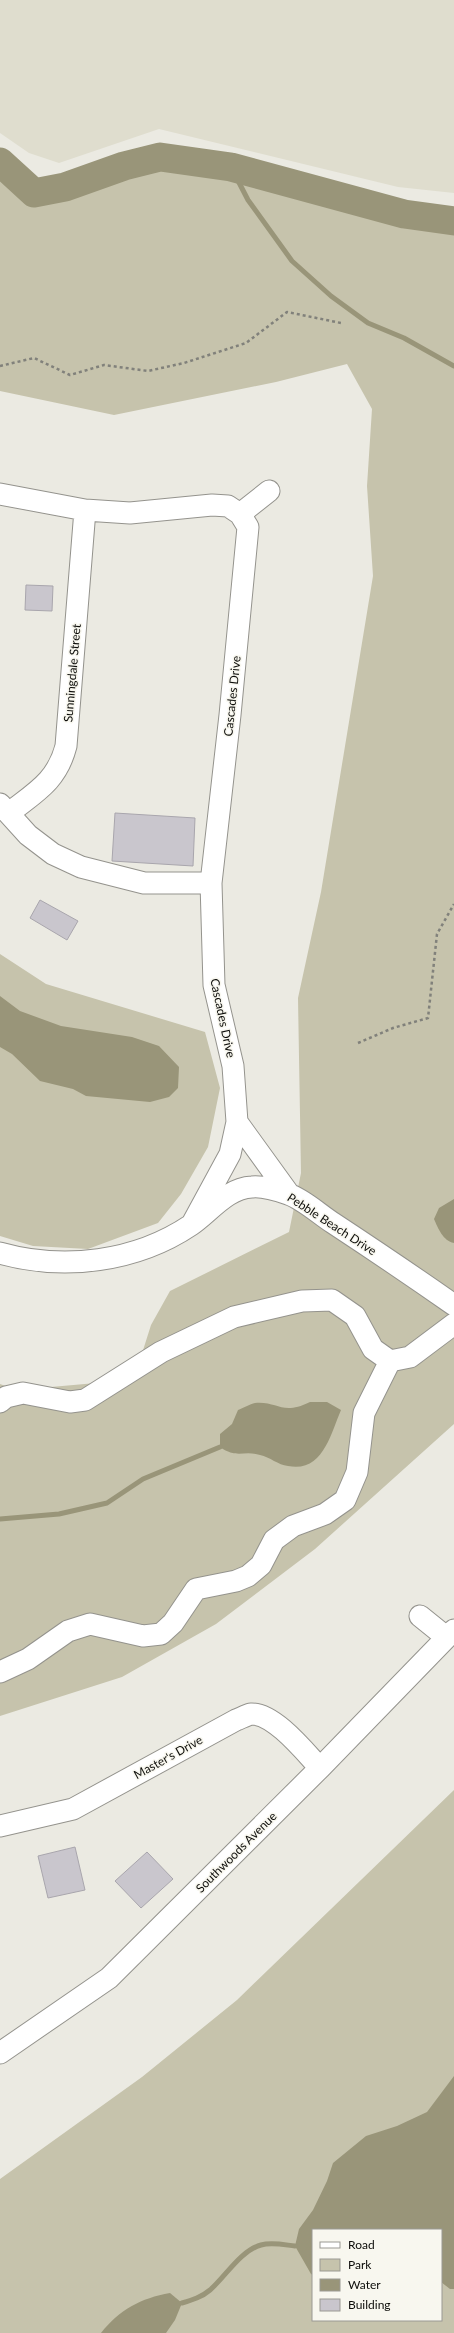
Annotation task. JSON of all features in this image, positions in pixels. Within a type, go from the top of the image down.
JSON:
[{"type":"street","points":[[0,494],[85,510],[130,513],[212,505],[228,506],[240,514],[269,491]]},
{"type":"street","name":"Sunningdale Street","points":[[5,808],[48,782],[58,770],[66,746],[85,510]]},
{"type":"street","name":"Cascades Drive","points":[[192,1224],[230,1154],[237,1122],[233,1066],[214,985],[210,883],[230,715],[248,528],[240,514]]},
{"type":"street","points":[[5,808],[28,835],[53,854],[81,867],[144,883],[210,883]]},
{"type":"street","points":[[237,1122],[289,1194]]},
{"type":"street","name":"Pebble Beach Drive","points":[[0,1253],[18,1258],[60,1263],[102,1260],[164,1242],[192,1224],[221,1200],[236,1191],[252,1187],[289,1194],[454,1304]]},
{"type":"street","points":[[0,1402],[6,1397],[23,1393],[70,1402],[86,1400],[161,1352],[234,1317],[302,1301],[332,1300],[355,1316],[373,1349],[390,1360],[410,1357],[454,1324]]},
{"type":"street","points":[[0,1672],[28,1659],[68,1631],[90,1624],[143,1636],[161,1634],[173,1623],[196,1589],[236,1581],[248,1576],[261,1565],[274,1540],[293,1526],[325,1514],[345,1500],[357,1472],[364,1413],[390,1360]]},
{"type":"street","points":[[420,1616],[450,1633]]},
{"type":"street","name":"Southwoods Avenue","points":[[0,2053],[108,1978],[320,1768],[450,1633]]},
{"type":"street","name":"Master's Drive","points":[[0,1826],[73,1809],[236,1720],[251,1714],[263,1716],[277,1725],[320,1768]]},
{"type":"path","points":[[0,366],[34,358],[70,375],[104,365],[148,372],[184,363],[246,343],[287,312],[340,323]]},
{"type":"path","points":[[358,1043],[393,1028],[428,1018],[437,934],[454,904]]},
{"type":"shaded area","points":[[0,0],[454,0],[454,193],[398,187],[159,129],[59,163],[29,153],[0,133]]},
{"type":"green space","points":[[160,157],[231,167],[404,214],[454,221],[454,1424],[315,1549],[216,1624],[122,1677],[0,1716],[0,1384],[17,1390],[96,1383],[139,1363],[151,1325],[170,1291],[289,1232],[301,1173],[298,998],[321,892],[373,576],[367,486],[372,409],[347,364],[276,382],[114,415],[0,391],[0,162],[34,193],[50,190]]},
{"type":"green space","points":[[0,954],[46,984],[205,1032],[220,1088],[208,1147],[181,1194],[158,1223],[88,1249],[33,1246],[0,1236]]},
{"type":"green space","points":[[454,1790],[454,2333],[0,2333],[0,2179],[142,2077],[237,2000]]},
{"type":"water","points":[[0,996],[20,1011],[61,1026],[132,1037],[159,1046],[179,1067],[178,1088],[169,1097],[150,1102],[86,1096],[73,1089],[40,1081],[12,1054],[0,1047]]},
{"type":"water","points":[[454,1199],[454,1243],[450,1242],[444,1237],[434,1219],[439,1208]]},
{"type":"water","points":[[310,1402],[327,1402],[341,1410],[324,1449],[318,1457],[310,1463],[300,1467],[288,1466],[264,1456],[249,1453],[231,1453],[220,1447],[220,1434],[232,1424],[238,1410],[255,1403],[293,1408]]},
{"type":"water","points":[[454,2076],[454,2289],[450,2289],[442,2283],[442,2229],[312,2229],[311,2274],[295,2246],[299,2229],[313,2210],[327,2181],[333,2163],[366,2136],[397,2126],[427,2112]]},
{"type":"water","points":[[170,2293],[182,2303],[175,2320],[166,2333],[101,2333],[115,2318],[131,2306],[159,2295]]},
{"type":"building","points":[[26,585],[53,586],[52,611],[25,610]]},
{"type":"building","points":[[115,813],[195,818],[193,866],[112,861]]},
{"type":"building","points":[[40,900],[78,921],[67,940],[30,918]]},
{"type":"building","points":[[75,1847],[85,1890],[48,1898],[38,1856]]},
{"type":"building","points":[[147,1852],[173,1879],[141,1908],[115,1881]]},
{"type":"waterway","points":[[0,162],[34,193],[65,187],[124,166],[160,157],[231,167],[404,214],[454,221]]},
{"type":"waterway","points":[[231,167],[248,200],[292,261],[331,296],[368,323],[404,338],[454,366]]},
{"type":"waterway","points":[[0,1519],[59,1514],[107,1503],[143,1479],[220,1447]]},
{"type":"waterway","points":[[182,2303],[197,2298],[207,2292],[240,2258],[253,2248],[270,2244],[295,2246]]}]
